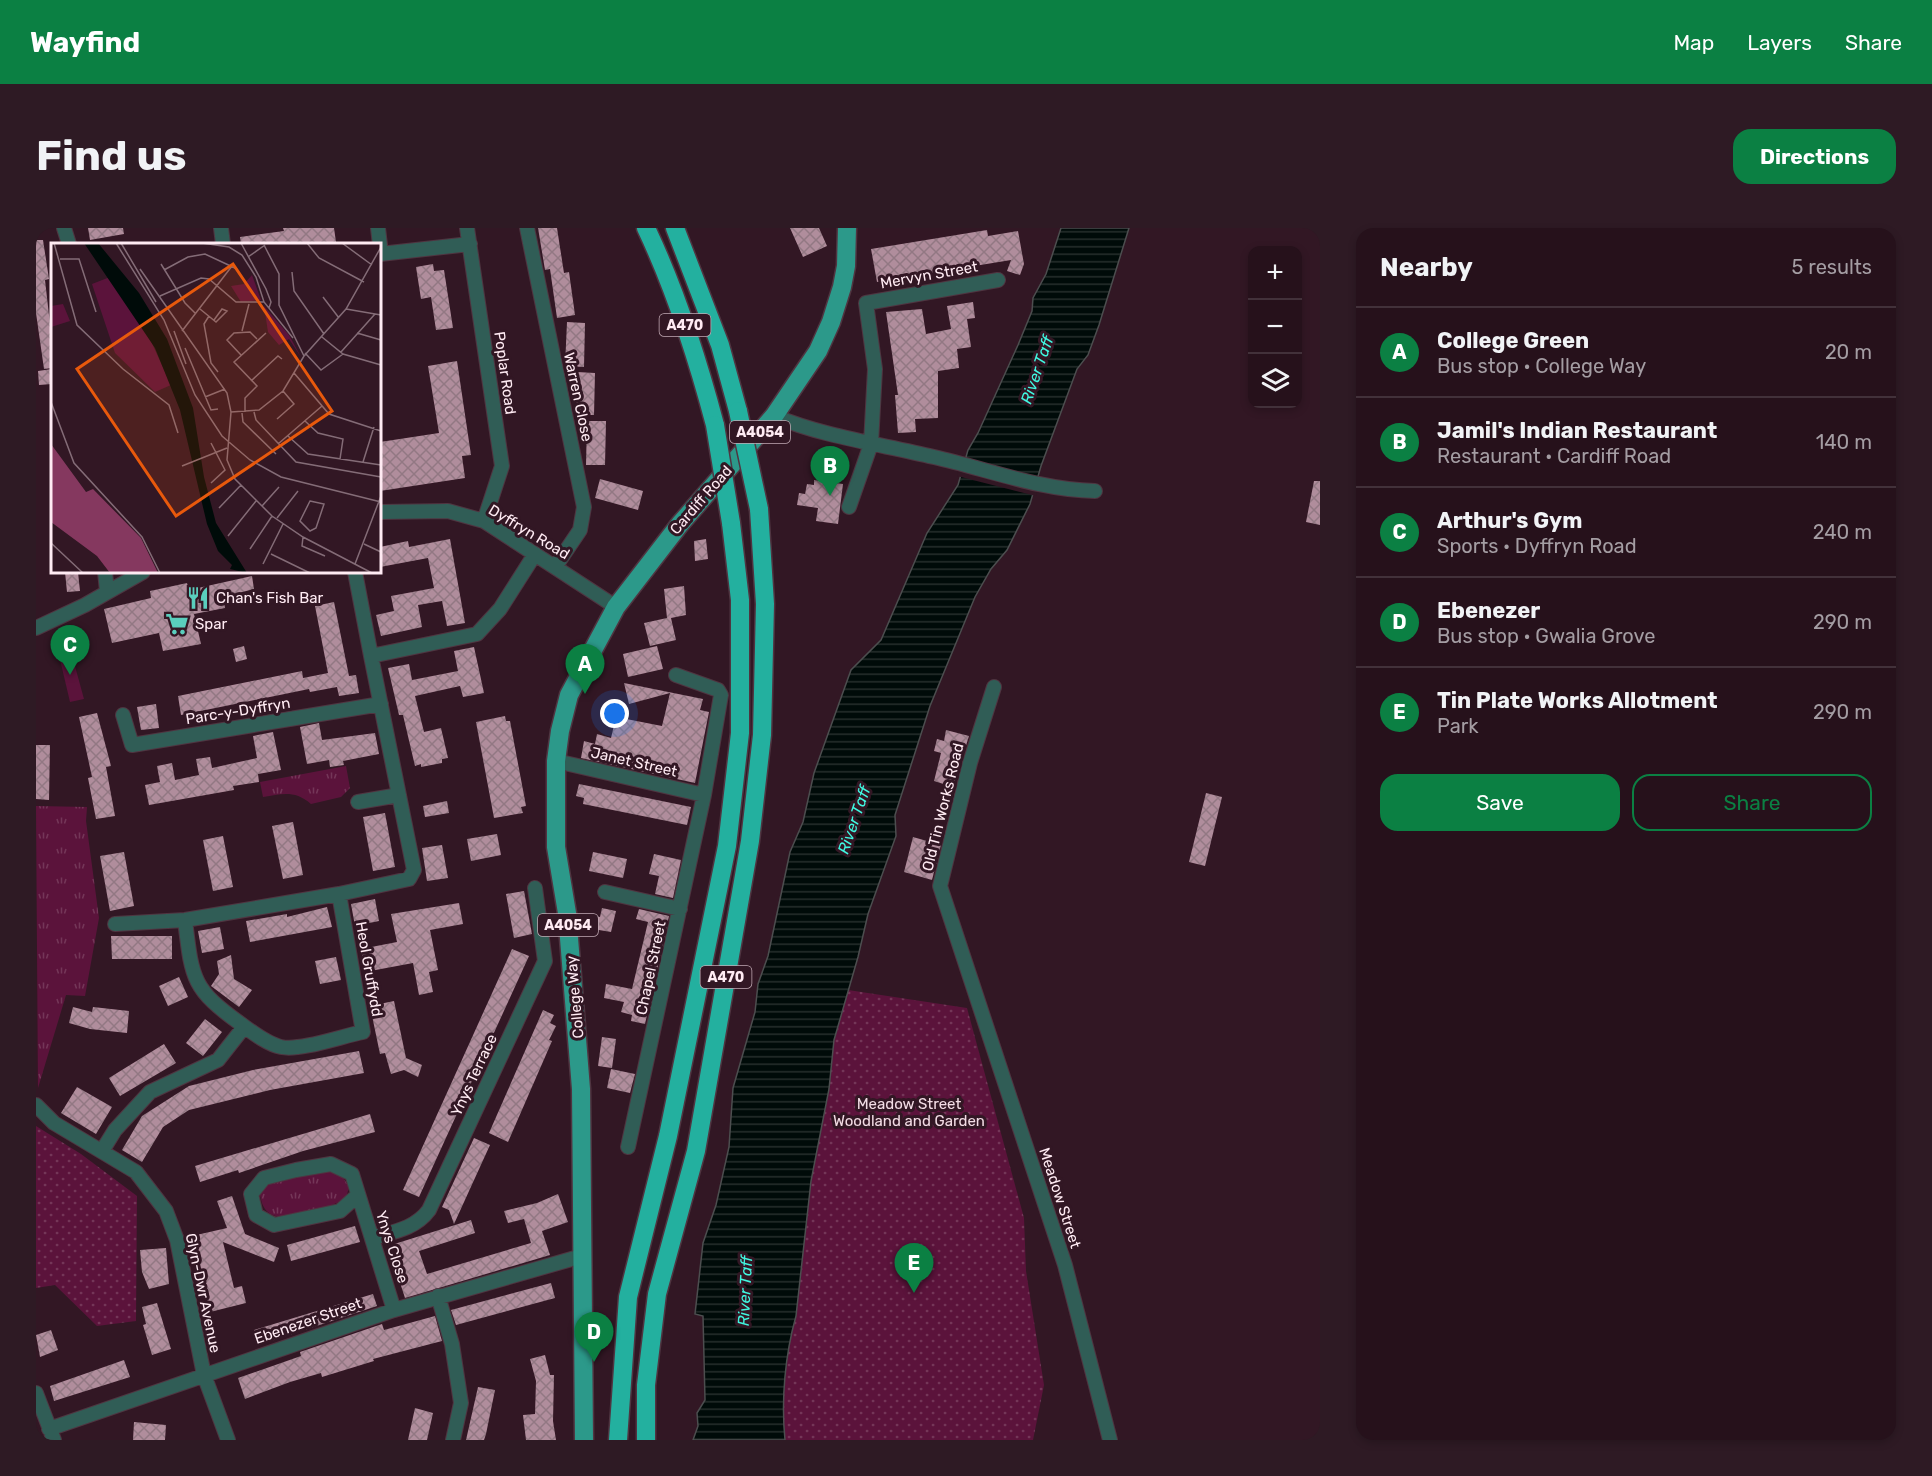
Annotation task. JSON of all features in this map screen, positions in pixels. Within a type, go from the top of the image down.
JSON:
[{"type":"highway","name":"A470","points":[[618,1440],[628,1297],[668,1136],[727,846],[740,733],[740,600],[731,523],[715,425],[696,354],[666,270],[646,228]]},
{"type":"highway","name":"A470","points":[[646,1440],[646,1385],[657,1294],[696,1151],[750,841],[762,735],[765,604],[759,509],[738,411],[720,345],[675,228]]},
{"type":"main road","name":"Cardiff Road","points":[[616,607],[680,524],[774,416],[818,351],[831,322],[846,266],[847,228]]},
{"type":"main road","name":"College Way","points":[[582,1256],[580,1065],[567,913],[556,847],[556,761],[569,694],[582,666],[616,607]]},
{"type":"main road","name":"A4054","points":[[582,1256],[584,1440]]},
{"type":"street","points":[[64,228],[69,243]]},
{"type":"street","points":[[221,228],[223,243]]},
{"type":"street","points":[[378,228],[379,243]]},
{"type":"street","name":"Poplar Road","points":[[467,228],[502,466],[484,521]]},
{"type":"street","name":"Warren Close","points":[[527,228],[584,507],[580,530],[555,567]]},
{"type":"street","points":[[381,254],[470,244]]},
{"type":"street","name":"Mervyn Street","points":[[871,444],[875,369],[866,303],[998,280]]},
{"type":"street","points":[[774,416],[800,426],[871,444],[932,456],[1047,486],[1095,491]]},
{"type":"street","points":[[849,507],[871,444]]},
{"type":"street","name":"Dyffryn Road","points":[[381,512],[448,511],[484,521],[616,607]]},
{"type":"street","points":[[371,656],[477,634],[500,609],[535,554]]},
{"type":"street","points":[[105,573],[107,591]]},
{"type":"street","points":[[36,628],[85,605],[140,573]]},
{"type":"street","points":[[115,924],[185,920],[339,894],[409,879],[414,870],[355,573]]},
{"type":"street","name":"Chapel Street","points":[[628,1147],[704,795],[721,693],[676,675]]},
{"type":"street","name":"Old Tin Works Road","points":[[968,970],[940,886],[970,762],[994,687]]},
{"type":"street","name":"Parc-y-Dyffryn","points":[[123,714],[132,745],[381,704]]},
{"type":"street","name":"Janet Street","points":[[556,761],[704,795]]},
{"type":"street","points":[[358,802],[399,795]]},
{"type":"street","name":"Ynys Terrace","points":[[372,1238],[410,1227],[422,1220],[545,961],[535,888]]},
{"type":"street","points":[[605,892],[680,909]]},
{"type":"street","name":"Heol Gruffydd","points":[[185,920],[191,967],[198,986],[211,1003],[244,1027],[282,1047],[295,1047],[363,1032],[339,894]]},
{"type":"street","name":"Meadow Street","points":[[968,970],[1065,1265],[1110,1440]]},
{"type":"street","points":[[102,1151],[115,1130],[150,1092],[218,1060],[244,1027]]},
{"type":"street","name":"Glyn-Dwr Avenue","points":[[36,1106],[54,1123],[136,1172],[166,1211],[177,1240],[204,1375],[228,1440]]},
{"type":"street","name":"Ynys Close","points":[[358,1195],[340,1211],[274,1225],[256,1215],[252,1194],[264,1178],[331,1164],[352,1174],[394,1310]]},
{"type":"street","name":"Ebenezer Street","points":[[51,1434],[204,1375],[394,1310],[582,1256]]},
{"type":"street","points":[[438,1296],[452,1344],[461,1403],[453,1440]]},
{"type":"street","points":[[36,1393],[51,1434]]},
{"type":"green space","points":[[70,648],[84,699],[70,702],[58,651]]},
{"type":"green space","points":[[346,766],[350,788],[341,797],[311,804],[294,795],[263,797],[260,782]]},
{"type":"green space","points":[[36,806],[87,807],[86,821],[99,918],[85,996],[66,995],[38,1088]]},
{"type":"green space","name":"Meadow Street Woodland and Garden","points":[[848,990],[967,1008],[1024,1218],[1026,1271],[1044,1385],[1033,1440],[785,1440],[783,1409],[785,1378],[796,1316],[811,1181],[829,1089],[834,1040]]},
{"type":"green space","points":[[36,1126],[81,1154],[137,1196],[136,1321],[97,1326],[55,1285],[36,1288]]},
{"type":"green space","points":[[321,1168],[334,1171],[344,1179],[349,1187],[346,1198],[329,1206],[293,1215],[278,1216],[266,1210],[260,1193],[266,1183]]},
{"type":"water","name":"River Taff","points":[[1061,228],[1129,228],[1099,325],[1088,355],[1077,369],[1041,466],[1030,504],[1007,550],[991,569],[975,597],[930,706],[895,815],[896,836],[868,914],[834,1040],[829,1089],[811,1181],[796,1316],[787,1362],[783,1409],[785,1440],[693,1440],[698,1426],[697,1413],[705,1400],[703,1316],[695,1314],[703,1243],[716,1205],[729,1147],[733,1088],[755,1012],[758,984],[768,956],[790,852],[803,822],[814,773],[851,670],[881,640],[927,533],[958,485],[968,450],[978,433],[1032,311],[1033,298],[1046,274]]},
{"type":"pier","points":[[962,459],[1040,479],[1036,496],[957,476]]},
{"type":"building","points":[[88,228],[123,228],[124,234],[90,240]]},
{"type":"building","points":[[283,228],[334,228],[336,242],[241,243],[240,237],[284,231]]},
{"type":"building","points":[[538,228],[557,228],[564,273],[569,272],[575,315],[557,318],[550,269],[545,270]]},
{"type":"building","points":[[790,228],[819,228],[827,246],[803,257]]},
{"type":"building","points":[[987,230],[988,236],[1018,231],[1024,264],[1020,275],[1007,271],[1011,260],[877,282],[871,249]]},
{"type":"building","points":[[36,240],[43,240],[49,279],[45,280],[51,324],[51,368],[44,369],[36,313]]},
{"type":"building","points":[[433,264],[434,271],[444,270],[453,328],[436,330],[431,297],[421,299],[416,267]]},
{"type":"building","points":[[973,302],[975,318],[967,319],[971,347],[957,349],[959,368],[938,371],[938,418],[915,419],[916,432],[898,433],[895,395],[898,395],[886,312],[922,309],[926,334],[951,329],[947,306]]},
{"type":"building","points":[[567,322],[585,323],[584,367],[565,366]]},
{"type":"building","points":[[457,361],[471,455],[462,456],[465,478],[381,491],[381,442],[439,433],[428,366]]},
{"type":"building","points":[[51,369],[51,384],[39,385],[38,371]]},
{"type":"building","points":[[577,372],[595,373],[594,415],[576,415]]},
{"type":"building","points":[[587,421],[606,421],[605,465],[586,465]]},
{"type":"building","points":[[600,479],[643,491],[638,510],[595,498]]},
{"type":"building","points":[[814,480],[843,484],[838,524],[816,521],[818,508],[797,505],[799,493],[805,494],[807,484],[814,485]]},
{"type":"building","points":[[1314,481],[1320,481],[1320,525],[1306,522]]},
{"type":"building","points":[[450,539],[465,623],[447,626],[442,601],[418,605],[422,627],[381,636],[376,615],[394,611],[391,596],[434,588],[428,558],[381,567],[381,547],[408,541],[409,547]]},
{"type":"building","points":[[706,539],[708,559],[695,561],[694,541]]},
{"type":"building","points":[[65,573],[78,573],[80,591],[67,592]]},
{"type":"building","points":[[252,576],[254,589],[223,597],[225,608],[194,614],[201,644],[163,651],[159,633],[112,643],[104,609],[151,598],[150,591],[187,583],[189,590]]},
{"type":"building","points":[[684,586],[686,615],[671,618],[676,640],[650,646],[644,623],[667,618],[664,589]]},
{"type":"building","points":[[334,602],[349,676],[356,675],[359,693],[339,696],[337,687],[310,692],[309,689],[181,715],[178,696],[302,671],[303,678],[328,673],[315,606]]},
{"type":"building","points":[[244,646],[247,659],[236,662],[233,649]]},
{"type":"building","points":[[657,646],[663,669],[628,677],[623,654]]},
{"type":"building","points":[[474,647],[484,693],[463,697],[460,686],[415,696],[424,732],[441,728],[448,758],[442,759],[442,763],[415,766],[403,715],[399,715],[388,668],[409,664],[412,680],[458,671],[454,651]]},
{"type":"building","points":[[624,683],[703,699],[700,710],[709,712],[695,783],[581,758],[584,741],[595,744],[597,734],[611,738],[616,717],[662,726],[670,693],[629,704]]},
{"type":"building","points":[[156,704],[159,728],[141,730],[137,707]]},
{"type":"building","points":[[97,713],[111,766],[106,767],[115,816],[96,819],[88,778],[92,777],[79,717]]},
{"type":"building","points":[[505,716],[506,721],[510,721],[526,806],[521,807],[523,813],[494,818],[476,722]]},
{"type":"building","points":[[319,723],[322,740],[375,733],[379,754],[343,761],[344,765],[330,767],[329,760],[307,764],[300,727]]},
{"type":"building","points":[[946,730],[969,736],[953,787],[934,781],[941,753],[934,751],[937,739],[944,741]]},
{"type":"building","points":[[273,732],[281,770],[258,774],[259,782],[233,786],[234,790],[149,805],[145,785],[160,782],[157,766],[172,763],[175,780],[199,775],[196,759],[210,757],[212,768],[257,758],[253,736]]},
{"type":"building","points":[[36,745],[50,745],[49,800],[36,799]]},
{"type":"building","points":[[579,784],[691,807],[687,825],[583,804],[584,798],[576,796]]},
{"type":"building","points":[[1206,793],[1222,797],[1205,866],[1189,862]]},
{"type":"building","points":[[447,801],[449,813],[425,817],[423,806]]},
{"type":"building","points":[[385,813],[395,867],[373,871],[363,817]]},
{"type":"building","points":[[293,822],[303,875],[283,879],[272,826]]},
{"type":"building","points":[[497,834],[501,855],[471,861],[467,839]]},
{"type":"building","points":[[223,836],[233,887],[213,891],[203,840]]},
{"type":"building","points":[[913,837],[941,845],[932,880],[904,872]]},
{"type":"building","points":[[442,845],[448,878],[427,881],[422,848]]},
{"type":"building","points":[[124,852],[134,906],[110,911],[100,856]]},
{"type":"building","points":[[593,852],[627,859],[623,878],[589,871]]},
{"type":"building","points":[[654,854],[681,860],[673,898],[655,894],[659,876],[649,874]]},
{"type":"building","points":[[524,891],[532,934],[514,938],[506,894]]},
{"type":"building","points":[[375,899],[379,921],[355,926],[351,904]]},
{"type":"building","points":[[459,903],[463,924],[430,930],[438,970],[429,972],[433,992],[419,995],[413,963],[365,972],[361,949],[397,942],[391,914]]},
{"type":"building","points":[[327,907],[332,927],[250,942],[246,921],[287,914],[287,917]]},
{"type":"building","points":[[602,908],[616,911],[611,932],[581,927],[583,914],[600,917]]},
{"type":"building","points":[[639,909],[669,916],[645,1024],[631,1021],[632,1015],[621,1012],[624,1002],[604,998],[606,984],[632,989],[648,922],[636,919]]},
{"type":"building","points":[[220,927],[224,949],[202,953],[198,931]]},
{"type":"building","points":[[111,936],[172,936],[172,959],[112,959]]},
{"type":"building","points":[[512,949],[529,956],[419,1197],[403,1190]]},
{"type":"building","points":[[231,955],[234,979],[252,990],[239,1007],[211,986],[219,974],[217,961]]},
{"type":"building","points":[[336,957],[341,980],[320,984],[315,961]]},
{"type":"building","points":[[179,977],[188,997],[168,1006],[159,986]]},
{"type":"building","points":[[394,1001],[406,1058],[422,1065],[418,1077],[404,1070],[391,1074],[385,1053],[380,1054],[370,1006]]},
{"type":"building","points":[[73,1007],[92,1012],[93,1007],[129,1011],[127,1033],[90,1029],[69,1023]]},
{"type":"building","points":[[543,1010],[554,1015],[550,1023],[556,1026],[549,1040],[552,1041],[508,1142],[489,1133]]},
{"type":"building","points":[[205,1019],[222,1032],[203,1056],[186,1043]]},
{"type":"building","points":[[602,1037],[616,1039],[612,1068],[598,1066]]},
{"type":"building","points":[[164,1044],[176,1063],[120,1096],[109,1078]]},
{"type":"building","points":[[359,1051],[364,1073],[270,1090],[189,1110],[163,1127],[142,1162],[122,1150],[142,1116],[189,1086],[253,1070]]},
{"type":"building","points":[[611,1069],[635,1074],[630,1093],[607,1088]]},
{"type":"building","points":[[77,1087],[112,1107],[96,1134],[61,1113]]},
{"type":"building","points":[[370,1114],[375,1132],[303,1151],[239,1173],[238,1170],[200,1182],[195,1166]]},
{"type":"building","points":[[474,1138],[490,1145],[454,1224],[449,1210],[442,1207]]},
{"type":"building","points":[[558,1194],[568,1222],[542,1231],[550,1255],[405,1298],[388,1246],[471,1220],[475,1233],[419,1251],[427,1274],[531,1243],[524,1219],[508,1223],[504,1211],[537,1203]]},
{"type":"building","points":[[232,1196],[245,1234],[279,1248],[274,1262],[223,1242],[234,1288],[242,1286],[246,1303],[210,1312],[192,1236],[227,1228],[217,1201]]},
{"type":"building","points":[[355,1226],[360,1242],[291,1261],[287,1245]]},
{"type":"building","points":[[166,1248],[169,1284],[149,1289],[142,1272],[140,1250]]},
{"type":"building","points":[[551,1283],[555,1298],[456,1325],[451,1310]]},
{"type":"building","points":[[373,1294],[377,1306],[259,1345],[254,1330]]},
{"type":"building","points":[[157,1303],[171,1349],[152,1355],[143,1325],[146,1324],[142,1307]]},
{"type":"building","points":[[435,1316],[442,1341],[373,1359],[374,1361],[322,1377],[321,1373],[290,1382],[245,1399],[238,1378],[301,1356],[300,1352],[382,1324],[384,1330]]},
{"type":"building","points":[[51,1330],[58,1350],[40,1357],[36,1335]]},
{"type":"building","points":[[545,1355],[550,1375],[554,1375],[553,1421],[556,1440],[526,1440],[523,1415],[535,1414],[536,1381],[530,1359]]},
{"type":"building","points":[[124,1360],[130,1377],[54,1401],[50,1386]]},
{"type":"building","points":[[478,1387],[495,1390],[486,1434],[484,1440],[466,1440]]},
{"type":"building","points":[[415,1408],[433,1413],[427,1440],[408,1440]]},
{"type":"building","points":[[134,1422],[166,1425],[165,1440],[133,1440]]},
{"type":"place","name":"Jamil's Indian Restaurant","points":[[830,496]]},
{"type":"place","name":"Chan's Fish Bar","points":[[198,598]]},
{"type":"place","name":"Spar","points":[[177,624]]},
{"type":"place","name":"Arthur's Gym","points":[[70,675]]},
{"type":"place","name":"College Green","points":[[585,694]]},
{"type":"place","name":"Tin Plate Works Allotment","points":[[914,1293]]},
{"type":"place","name":"Ebenezer","points":[[594,1362]]}]
